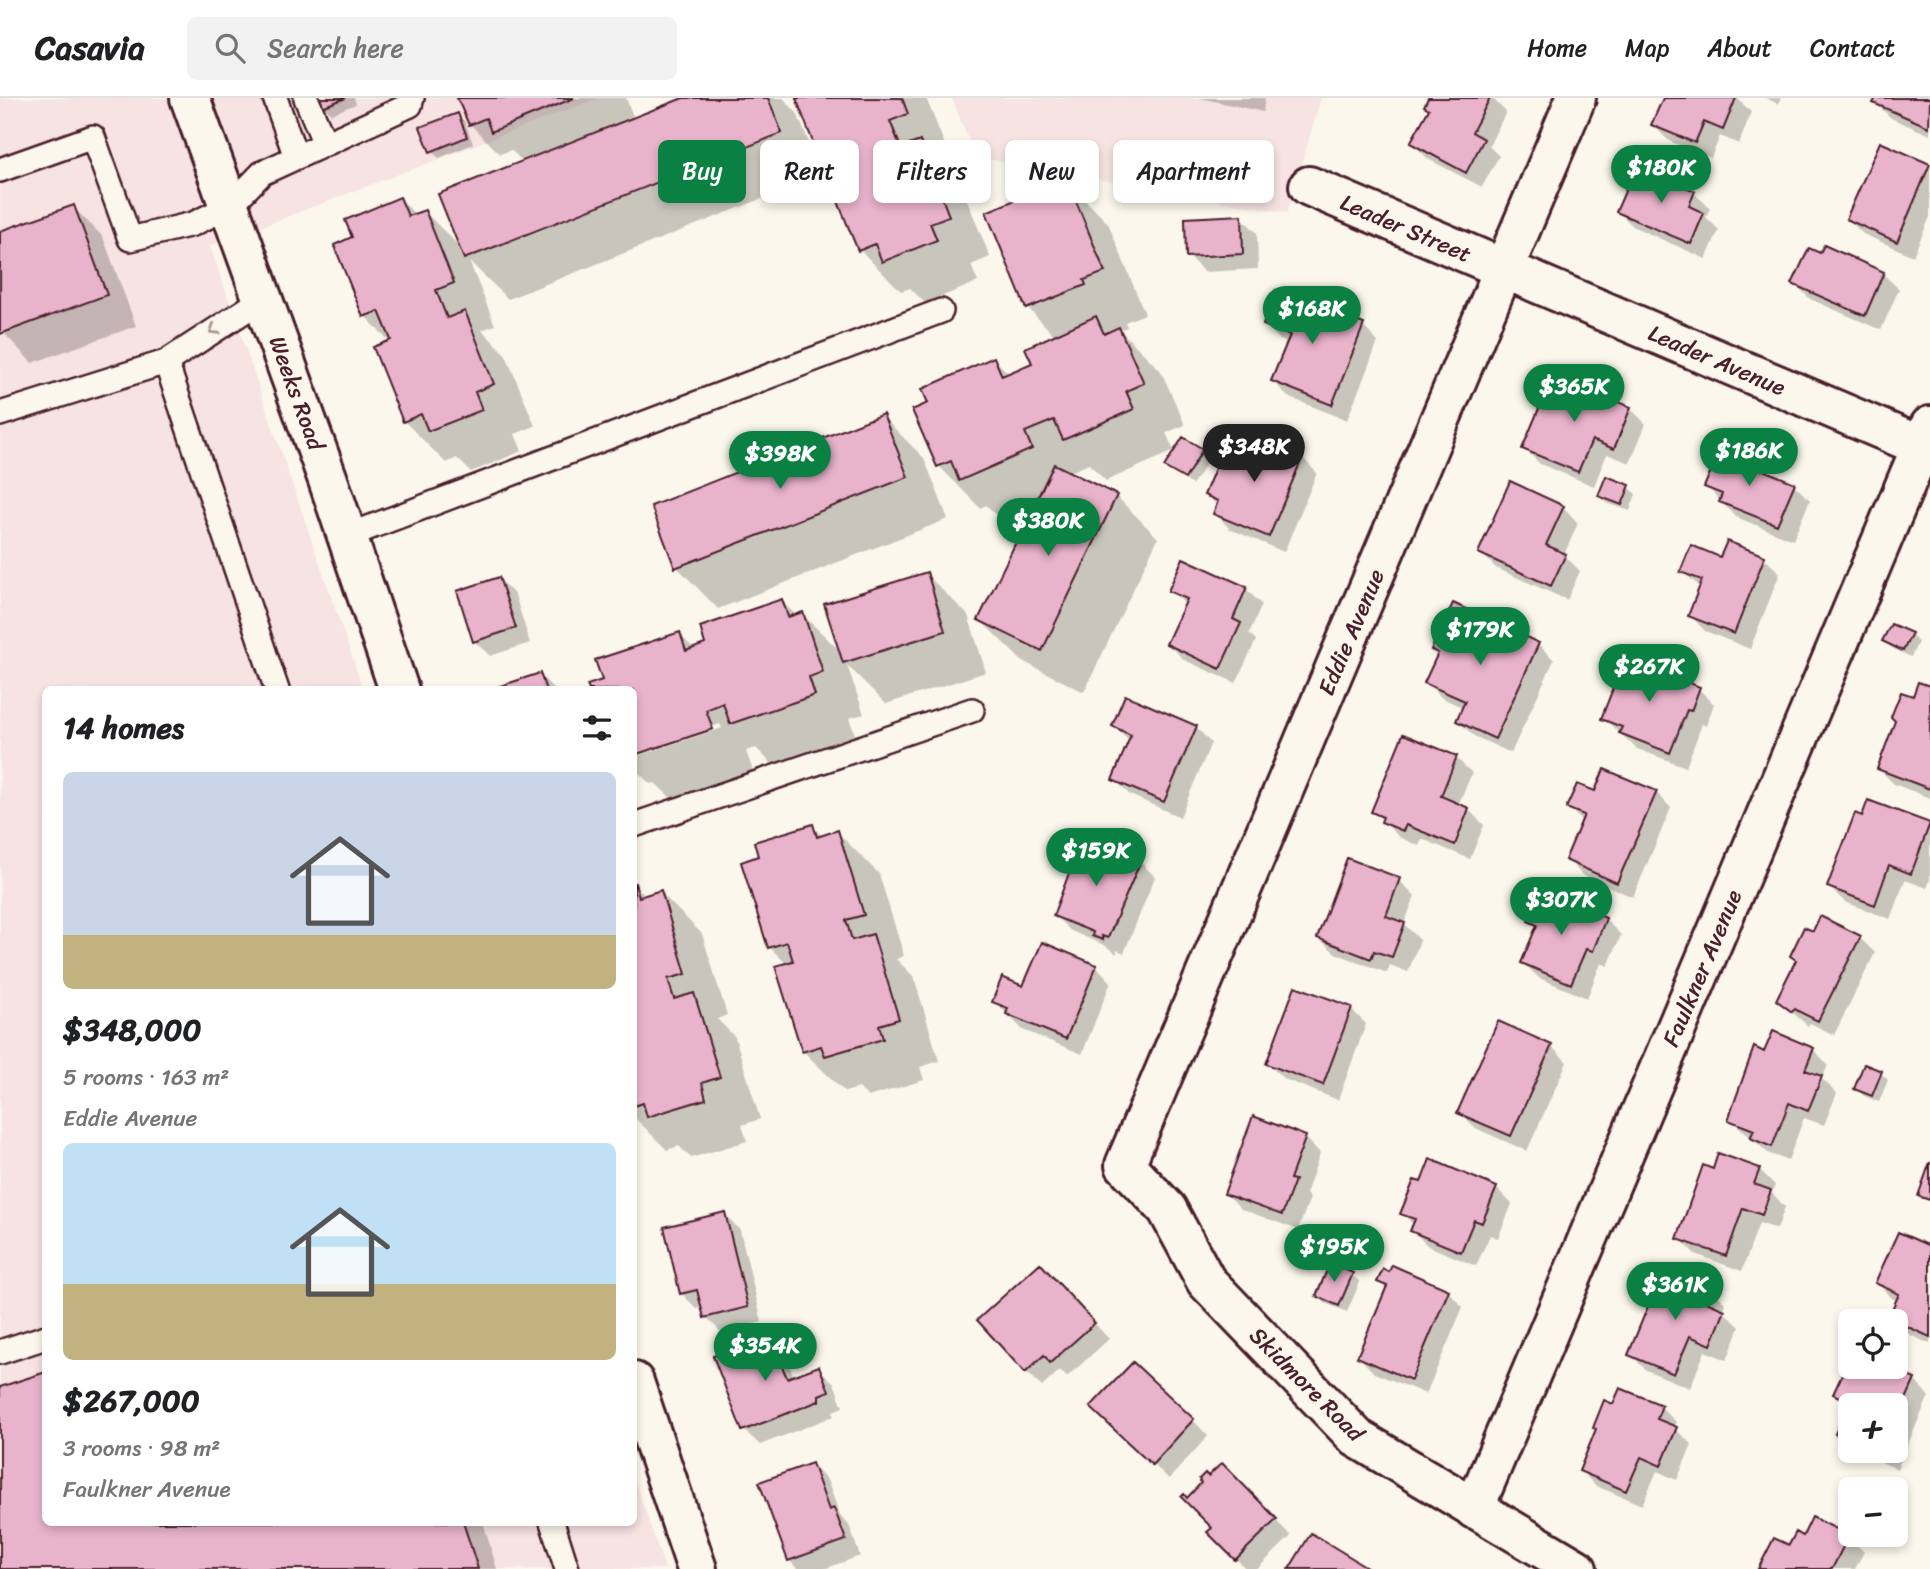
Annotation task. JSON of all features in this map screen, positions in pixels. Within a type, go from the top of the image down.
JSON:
[{"type":"street","name":"Weeks Road","points":[[190,98],[347,536],[398,686]]},
{"type":"street","name":"Eddie Avenue","points":[[1125,1166],[1576,98]]},
{"type":"street","name":"Leader Street","points":[[1309,186],[1504,270]]},
{"type":"street","name":"Leader Avenue","points":[[1504,270],[1927,441]]},
{"type":"street","name":"Faulkner Avenue","points":[[1474,1509],[1927,441]]},
{"type":"street","name":"Skidmore Road","points":[[1125,1166],[1167,1209],[1206,1281],[1357,1438],[1577,1569]]},
{"type":"street","points":[[637,1391],[697,1569]]},
{"type":"lane","points":[[275,98],[296,157]]},
{"type":"lane","points":[[306,98],[325,144]]},
{"type":"lane","points":[[0,170],[93,137],[130,239],[193,224],[230,206],[262,173],[325,144],[383,107],[410,105],[412,98]]},
{"type":"lane","points":[[0,414],[166,362],[263,299]]},
{"type":"lane","points":[[347,536],[941,311]]},
{"type":"lane","points":[[166,362],[276,686]]},
{"type":"lane","points":[[637,824],[972,710]]},
{"type":"lane","points":[[0,1352],[42,1338]]},
{"type":"lane","points":[[553,1526],[568,1569]]},
{"type":"shaded area","points":[[0,98],[599,98],[210,246],[362,686],[42,686],[42,1526],[637,1526],[637,1487],[665,1569],[0,1569]]},
{"type":"shaded area","points":[[952,98],[1321,98],[1287,213],[1231,203],[1274,203],[1274,140],[1113,140],[1113,182],[1099,179],[1099,140],[1005,140],[1005,162],[991,160],[991,140],[968,140]]},
{"type":"building","points":[[318,98],[346,98],[322,107]]},
{"type":"building","points":[[457,98],[574,98],[491,132],[486,118],[469,125]]},
{"type":"building","points":[[683,98],[768,98],[782,133],[746,147],[746,140],[658,140],[658,182],[464,259],[438,194]]},
{"type":"building","points":[[796,98],[902,98],[908,114],[890,121],[898,140],[873,140],[873,203],[944,203],[949,216],[930,223],[937,240],[882,262],[875,244],[858,251],[839,203],[859,203],[859,140],[812,140]]},
{"type":"building","points":[[1428,98],[1490,98],[1472,132],[1484,139],[1466,173],[1410,143],[1429,109],[1424,106]]},
{"type":"building","points":[[1663,98],[1736,98],[1723,130],[1704,122],[1695,143],[1651,125]]},
{"type":"building","points":[[1876,98],[1930,98],[1929,127],[1873,103]]},
{"type":"building","points":[[458,113],[467,137],[430,152],[420,127]]},
{"type":"building","points":[[1880,142],[1930,164],[1897,242],[1846,219]]},
{"type":"building","points":[[1636,166],[1695,191],[1689,206],[1704,213],[1691,244],[1616,212]]},
{"type":"building","points":[[400,197],[408,216],[425,210],[454,283],[436,290],[447,318],[465,311],[494,384],[475,392],[482,410],[428,431],[421,414],[403,422],[373,347],[391,340],[379,311],[363,317],[334,245],[352,237],[345,220]]},
{"type":"building","points":[[1008,203],[1077,203],[1105,272],[1084,280],[1086,285],[1026,309],[986,212]]},
{"type":"building","points":[[74,205],[107,295],[0,334],[0,231]]},
{"type":"building","points":[[1242,215],[1243,254],[1186,257],[1185,218]]},
{"type":"building","points":[[1824,245],[1884,272],[1865,316],[1792,284],[1809,248],[1820,253]]},
{"type":"building","points":[[1276,290],[1364,324],[1332,405],[1271,381],[1290,335],[1263,325]]},
{"type":"building","points":[[1096,316],[1104,334],[1119,327],[1144,383],[1126,391],[1134,409],[1063,440],[1054,420],[1025,432],[1032,449],[959,481],[951,461],[937,467],[912,410],[928,403],[922,389],[994,357],[1002,376],[1032,363],[1025,348]]},
{"type":"building","points":[[1553,375],[1631,407],[1614,449],[1592,440],[1578,472],[1522,449]]},
{"type":"building","points":[[883,414],[908,477],[675,568],[651,506]]},
{"type":"building","points":[[1243,431],[1303,456],[1269,537],[1213,514],[1218,501],[1204,495],[1218,461],[1229,465]]},
{"type":"building","points":[[1183,437],[1203,449],[1185,479],[1164,467]]},
{"type":"building","points":[[1719,452],[1795,483],[1777,525],[1719,502],[1722,494],[1704,487]]},
{"type":"building","points":[[1054,464],[1117,495],[1042,651],[978,620]]},
{"type":"building","points":[[1606,476],[1630,485],[1622,505],[1598,496]]},
{"type":"building","points":[[1510,481],[1564,506],[1546,545],[1566,554],[1551,586],[1478,553]]},
{"type":"building","points":[[1727,541],[1765,556],[1734,634],[1688,616],[1702,580],[1680,572],[1691,545],[1720,557]]},
{"type":"building","points":[[1183,558],[1247,587],[1233,619],[1241,623],[1220,669],[1166,644],[1187,599],[1168,591]]},
{"type":"building","points":[[927,572],[945,631],[843,663],[824,604]]},
{"type":"building","points":[[499,577],[516,628],[473,642],[457,591]]},
{"type":"building","points":[[782,599],[788,617],[803,612],[823,672],[809,677],[815,695],[730,724],[723,703],[706,710],[713,729],[637,754],[637,686],[587,686],[602,680],[595,660],[680,632],[686,651],[705,644],[700,627]]},
{"type":"building","points":[[1453,603],[1539,643],[1495,739],[1456,721],[1465,701],[1424,683],[1438,653],[1431,650]]},
{"type":"building","points":[[1891,624],[1912,633],[1903,651],[1882,641]]},
{"type":"building","points":[[1617,662],[1634,668],[1637,662],[1700,687],[1691,711],[1687,710],[1670,753],[1619,733],[1622,727],[1601,719],[1614,686],[1608,684]]},
{"type":"building","points":[[540,673],[545,686],[500,686]]},
{"type":"building","points":[[1918,682],[1930,686],[1930,789],[1877,769],[1895,721],[1891,717],[1901,692],[1913,696]]},
{"type":"building","points":[[1125,695],[1197,726],[1164,802],[1112,780],[1131,735],[1112,726]]},
{"type":"building","points":[[1403,734],[1457,756],[1441,796],[1469,808],[1455,845],[1406,825],[1403,831],[1381,822],[1383,817],[1371,812]]},
{"type":"building","points":[[1604,769],[1657,791],[1617,883],[1565,860],[1584,815],[1566,808],[1577,784],[1595,791]]},
{"type":"building","points":[[1868,800],[1930,823],[1911,874],[1889,865],[1875,905],[1827,887],[1855,813],[1862,816]]},
{"type":"building","points":[[813,824],[817,837],[838,830],[864,915],[846,920],[852,940],[873,934],[899,1019],[879,1025],[883,1039],[825,1056],[821,1046],[802,1052],[775,966],[793,961],[787,942],[768,948],[741,862],[758,856],[754,842]]},
{"type":"building","points":[[1083,836],[1141,860],[1108,938],[1102,936],[1103,940],[1092,936],[1093,932],[1053,916]]},
{"type":"building","points":[[1347,858],[1400,878],[1386,916],[1405,923],[1392,957],[1374,951],[1371,959],[1317,938]]},
{"type":"building","points":[[637,890],[639,897],[661,890],[686,974],[668,979],[674,999],[694,993],[720,1077],[702,1083],[706,1099],[647,1117],[643,1103],[637,1105]]},
{"type":"building","points":[[1541,890],[1606,918],[1593,951],[1586,949],[1571,984],[1521,963],[1537,925],[1528,921]]},
{"type":"building","points":[[1820,916],[1861,936],[1818,1021],[1794,1009],[1792,1012],[1776,1000],[1796,960],[1790,956],[1804,927],[1813,931]]},
{"type":"building","points":[[1042,942],[1097,965],[1066,1039],[1006,1014],[1008,1008],[992,1002],[1002,977],[1023,986]]},
{"type":"building","points":[[1295,986],[1352,1007],[1323,1085],[1266,1064]]},
{"type":"building","points":[[1498,1021],[1552,1045],[1511,1136],[1457,1113]]},
{"type":"building","points":[[1773,1031],[1814,1048],[1805,1070],[1822,1076],[1808,1111],[1789,1103],[1772,1147],[1750,1138],[1754,1130],[1728,1120],[1754,1047],[1764,1052]]},
{"type":"building","points":[[1864,1064],[1882,1071],[1872,1096],[1854,1089]]},
{"type":"building","points":[[1253,1116],[1306,1136],[1290,1179],[1295,1180],[1282,1215],[1224,1194]]},
{"type":"building","points":[[1718,1153],[1760,1168],[1754,1184],[1771,1190],[1762,1215],[1743,1208],[1726,1256],[1677,1239],[1703,1165],[1713,1169]]},
{"type":"building","points":[[1430,1159],[1497,1187],[1482,1223],[1474,1220],[1461,1252],[1410,1231],[1415,1219],[1400,1214],[1414,1180],[1421,1182]]},
{"type":"building","points":[[1930,1162],[1930,1200],[1918,1196]]},
{"type":"building","points":[[725,1212],[748,1307],[704,1318],[697,1290],[680,1294],[664,1227]]},
{"type":"building","points":[[1898,1232],[1930,1246],[1930,1337],[1908,1327],[1908,1309],[1892,1309],[1899,1294],[1875,1283]]},
{"type":"building","points":[[1040,1263],[1095,1323],[1050,1363],[1044,1355],[1025,1373],[977,1320]]},
{"type":"building","points":[[1330,1263],[1353,1273],[1339,1306],[1316,1296]]},
{"type":"building","points":[[1392,1265],[1449,1290],[1411,1380],[1357,1357],[1387,1286],[1377,1282],[1383,1269],[1389,1272]]},
{"type":"building","points":[[1671,1270],[1712,1287],[1706,1302],[1725,1310],[1711,1345],[1690,1336],[1674,1374],[1628,1355],[1657,1284],[1664,1287]]},
{"type":"building","points":[[768,1334],[787,1378],[819,1366],[829,1391],[819,1395],[819,1401],[742,1431],[713,1356]]},
{"type":"building","points":[[1133,1362],[1194,1419],[1152,1465],[1090,1407]]},
{"type":"building","points":[[42,1373],[42,1526],[464,1526],[478,1569],[0,1569],[0,1387]]},
{"type":"building","points":[[1908,1376],[1915,1379],[1908,1395],[1838,1393],[1838,1396],[1833,1394],[1840,1379],[1908,1379]]},
{"type":"building","points":[[1620,1388],[1662,1405],[1657,1419],[1677,1427],[1661,1466],[1641,1457],[1626,1491],[1579,1471],[1604,1400],[1613,1404]]},
{"type":"building","points":[[812,1463],[829,1510],[834,1508],[846,1540],[788,1561],[759,1482]]},
{"type":"building","points":[[1222,1463],[1277,1519],[1235,1560],[1207,1532],[1212,1528],[1181,1497],[1184,1494],[1187,1498],[1201,1483],[1199,1479],[1205,1473],[1208,1476]]},
{"type":"building","points":[[1812,1517],[1838,1530],[1838,1547],[1843,1547],[1832,1569],[1758,1569],[1774,1538],[1789,1545],[1796,1532],[1803,1536]]},
{"type":"building","points":[[1311,1533],[1370,1569],[1289,1569]]}]
